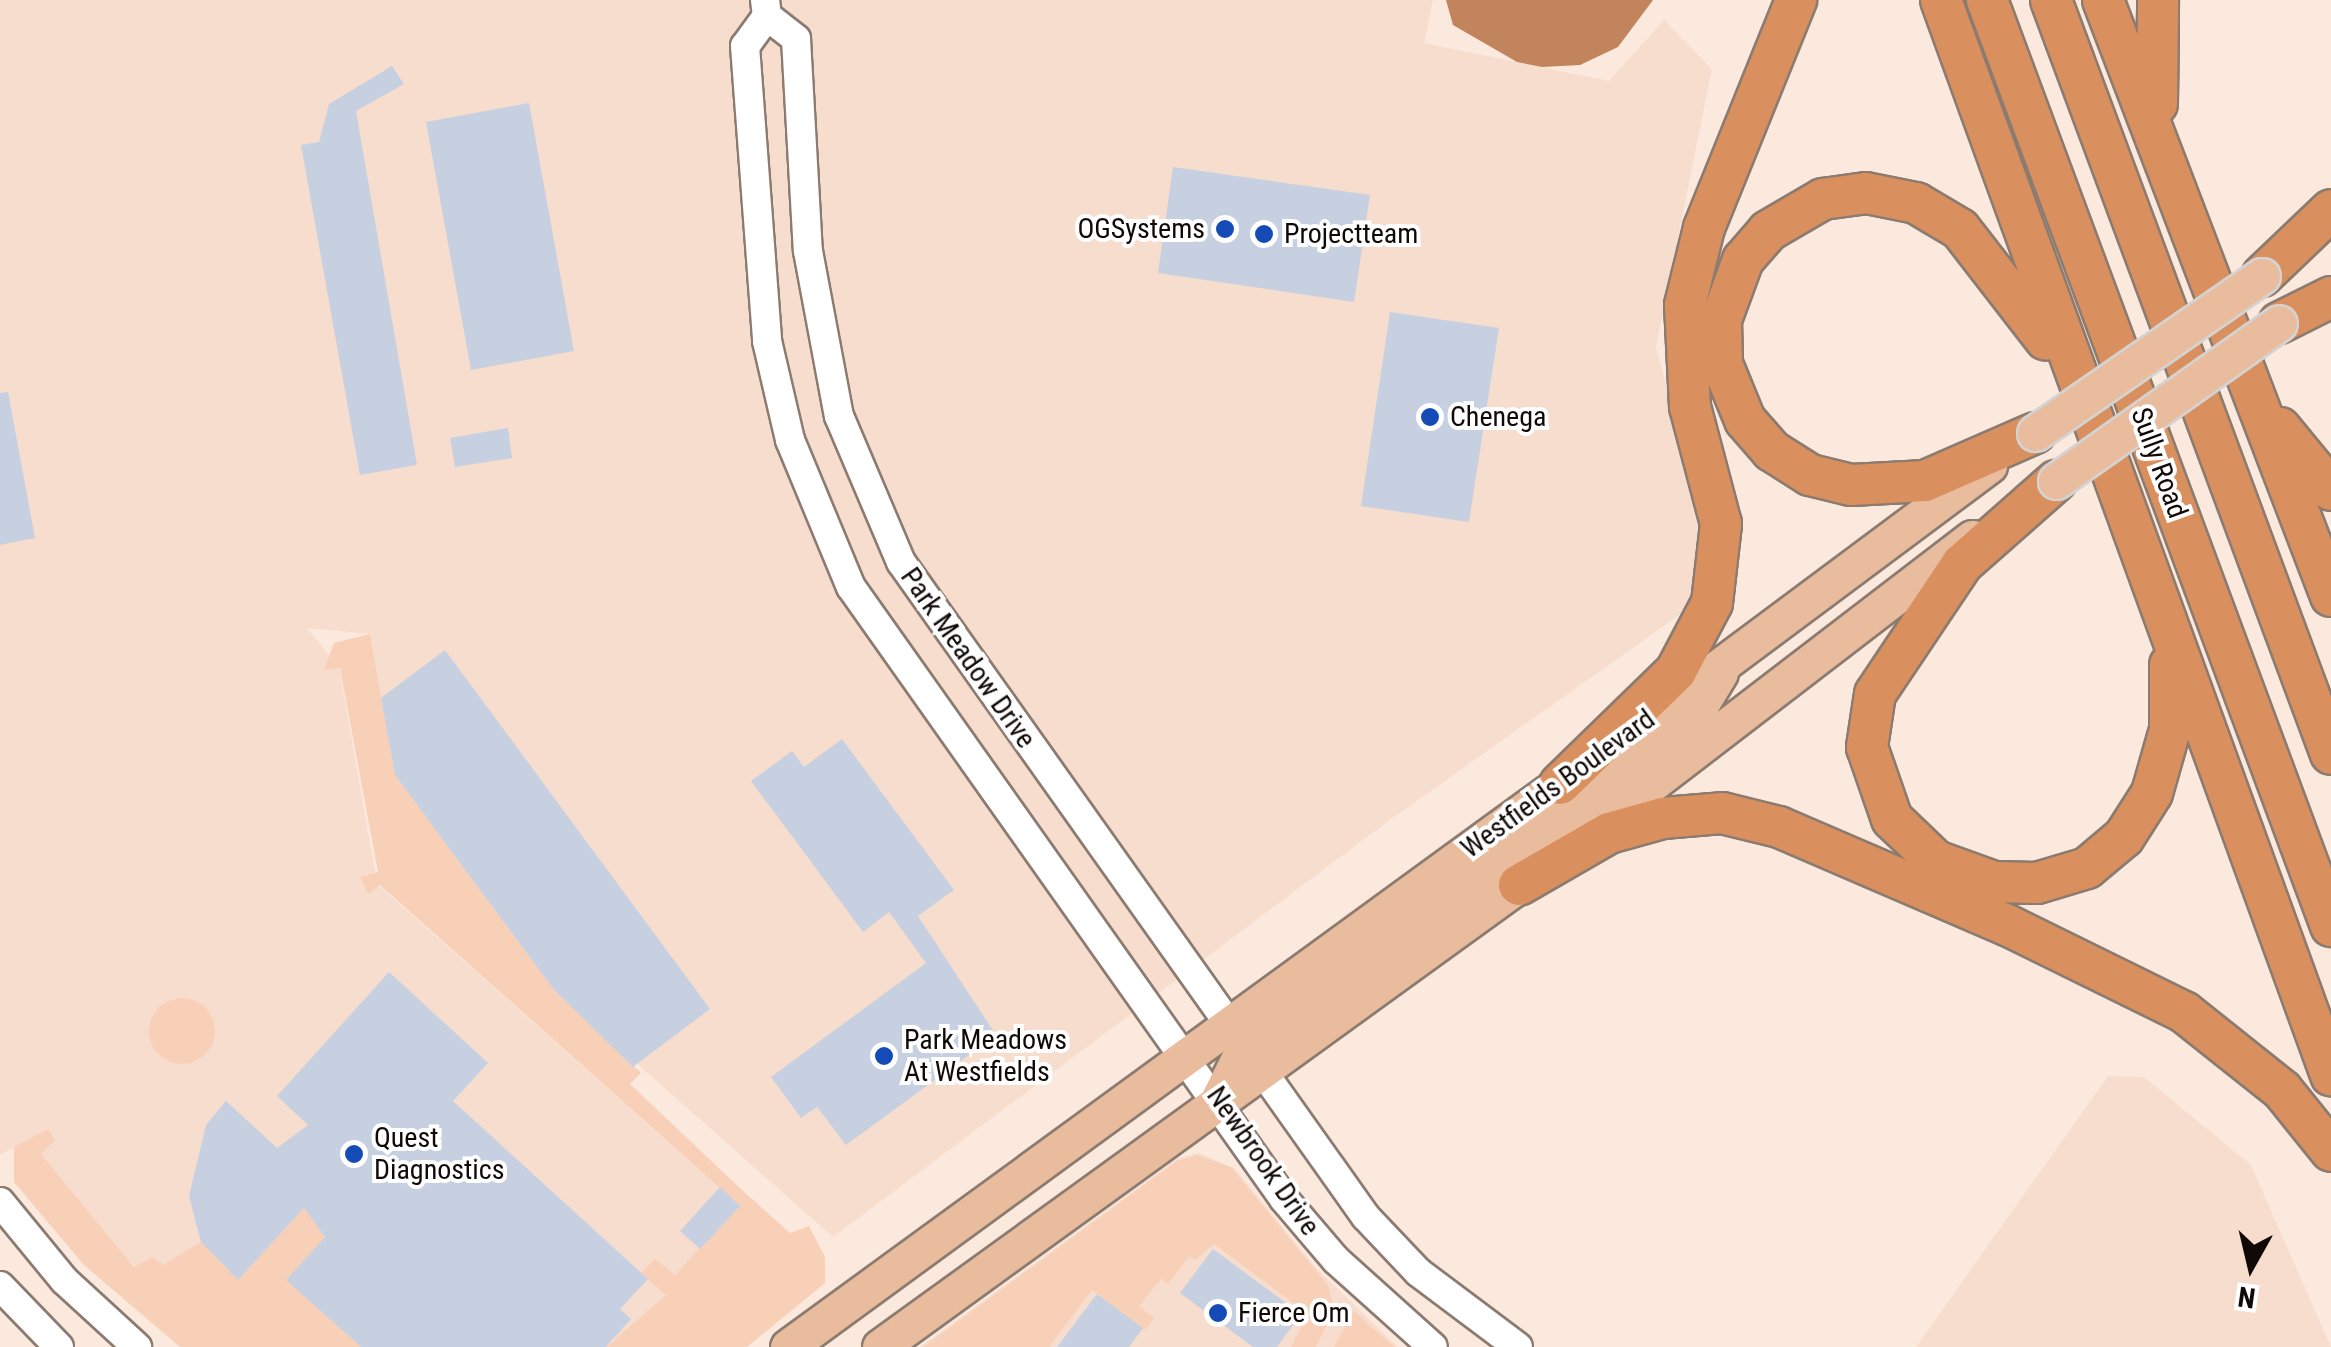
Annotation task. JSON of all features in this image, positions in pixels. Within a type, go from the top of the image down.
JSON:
[{"type":"highway","points":[[1560,784],[1676,671],[1712,603],[1720,524],[1690,407],[1684,306],[1704,228],[1796,0]]},
{"type":"highway","points":[[1942,0],[2331,1076]]},
{"type":"highway","name":"Sully Road","points":[[1987,0],[2331,926]]},
{"type":"highway","points":[[2051,0],[2331,754]]},
{"type":"highway","points":[[2103,0],[2331,596]]},
{"type":"highway","points":[[2158,0],[2157,103],[2185,210]]},
{"type":"highway","points":[[2035,433],[1961,469],[1903,484],[1828,481],[1788,462],[1756,436],[1722,364],[1721,320],[1743,260],[1768,232],[1822,200],[1866,194],[1916,203],[1985,254],[2088,409]]},
{"type":"highway","points":[[2262,276],[2331,210]]},
{"type":"highway","points":[[2279,322],[2331,298]]},
{"type":"highway","points":[[2250,382],[2331,490]]},
{"type":"highway","points":[[2056,481],[1962,564],[1876,694],[1870,767],[1892,818],[1920,850],[1994,882],[2036,883],[2087,868],[2124,837],[2152,793],[2172,708],[2151,583]]},
{"type":"highway","points":[[1519,885],[1609,833],[1663,818],[1722,813],[1780,827],[2010,926],[2184,1012],[2282,1090],[2331,1151]]},
{"type":"main road","name":"Westfields Boulevard","points":[[880,1347],[1218,1100],[1245,1049],[1560,784],[2035,433],[2331,225]]},
{"type":"main road","name":"Westfields Boulevard","points":[[788,1347],[1190,1056],[1245,1049],[1519,885],[2056,481],[2331,284]]},
{"type":"main road","points":[[1245,1049],[1692,721],[1728,661]]},
{"type":"street","name":"Park Meadow Drive","points":[[1114,955],[888,645],[820,526],[766,341],[745,46],[766,8],[796,38],[816,316],[870,500],[936,621],[1245,1049]]},
{"type":"street","name":"Newbrook Drive","points":[[1114,955],[1190,1056],[1316,1238],[1433,1347]]},
{"type":"street","name":"Newbrook Drive","points":[[1245,1049],[1394,1248],[1518,1347]]},
{"type":"street","points":[[0,1202],[65,1280],[138,1347]]},
{"type":"street","points":[[0,1286],[60,1347]]},
{"type":"shaded area","points":[[0,0],[1433,0],[1424,43],[1609,81],[1664,20],[1712,69],[1656,347],[1701,513],[1692,606],[1394,817],[833,1237],[554,990],[395,775],[370,634],[307,628],[339,667],[377,884],[740,1206],[668,1347],[134,1267],[40,1153],[48,1129],[0,1155]]},
{"type":"shaded area","points":[[1446,0],[1653,0],[1618,47],[1580,65],[1542,67],[1517,62],[1453,25]]},
{"type":"shaded area","points":[[370,634],[395,775],[554,990],[641,1073],[630,1084],[743,1191],[790,1233],[809,1226],[825,1257],[825,1283],[747,1347],[606,1347],[666,1295],[641,1273],[655,1259],[675,1275],[739,1205],[380,885],[368,894],[360,877],[378,872],[340,668],[324,670],[334,643]]},
{"type":"shaded area","points":[[182,998],[205,1008],[215,1031],[205,1054],[182,1064],[159,1054],[149,1031],[159,1008]]},
{"type":"shaded area","points":[[2108,1076],[2144,1077],[2251,1165],[2331,1347],[1916,1347]]},
{"type":"shaded area","points":[[48,1129],[55,1140],[41,1154],[134,1267],[152,1257],[163,1265],[201,1242],[238,1280],[304,1208],[325,1237],[287,1280],[361,1347],[180,1347],[84,1265],[14,1182],[14,1147]]},
{"type":"shaded area","points":[[1199,1153],[1235,1169],[1317,1269],[1398,1347],[920,1347],[1178,1158]]},
{"type":"shaded area","points":[[1197,1155],[1231,1167],[1328,1285],[1334,1311],[1316,1347],[1291,1347],[1308,1314],[1214,1244],[1195,1260],[1189,1256],[1168,1284],[1161,1279],[1139,1306],[1154,1318],[1145,1330],[1092,1290],[1049,1347],[923,1347],[1177,1161]]},
{"type":"shaded area","points":[[1354,1310],[1372,1328],[1395,1347],[1334,1347]]},
{"type":"building","points":[[392,66],[404,84],[356,111],[417,465],[360,475],[301,145],[319,142],[329,104]]},
{"type":"building","points":[[529,103],[574,351],[471,370],[426,122]]},
{"type":"building","name":"Projectteam","points":[[1173,167],[1370,195],[1354,302],[1158,273]]},
{"type":"building","name":"Chenega","points":[[1390,312],[1499,328],[1469,522],[1361,506]]},
{"type":"building","points":[[8,392],[35,538],[0,545],[0,393]]},
{"type":"building","points":[[508,428],[512,458],[455,467],[450,438]]},
{"type":"building","points":[[445,650],[710,1009],[633,1067],[554,990],[395,775],[381,698]]},
{"type":"building","points":[[842,739],[954,890],[918,916],[996,1035],[846,1145],[817,1107],[801,1118],[771,1077],[926,963],[889,912],[863,932],[751,781],[792,751],[804,767]]},
{"type":"building","name":"Quest Diagnostics","points":[[389,972],[488,1063],[453,1101],[648,1279],[620,1309],[631,1319],[606,1347],[361,1347],[286,1280],[325,1237],[304,1208],[238,1280],[201,1242],[189,1196],[206,1125],[226,1101],[277,1148],[308,1125],[277,1096]]},
{"type":"building","points":[[720,1187],[740,1206],[700,1249],[680,1231]]},
{"type":"building","points":[[1213,1249],[1301,1314],[1277,1347],[1253,1347],[1180,1293]]},
{"type":"building","points":[[1097,1294],[1143,1328],[1129,1347],[1057,1347]]},
{"type":"place","name":"OGSystems","points":[[1225,229]]},
{"type":"place","name":"Projectteam","points":[[1264,234]]},
{"type":"place","name":"Chenega","points":[[1430,417]]},
{"type":"place","name":"Park Meadows At Westfields","points":[[884,1056]]},
{"type":"place","name":"Quest Diagnostics","points":[[354,1154]]},
{"type":"place","name":"Fierce Om","points":[[1218,1313]]}]
